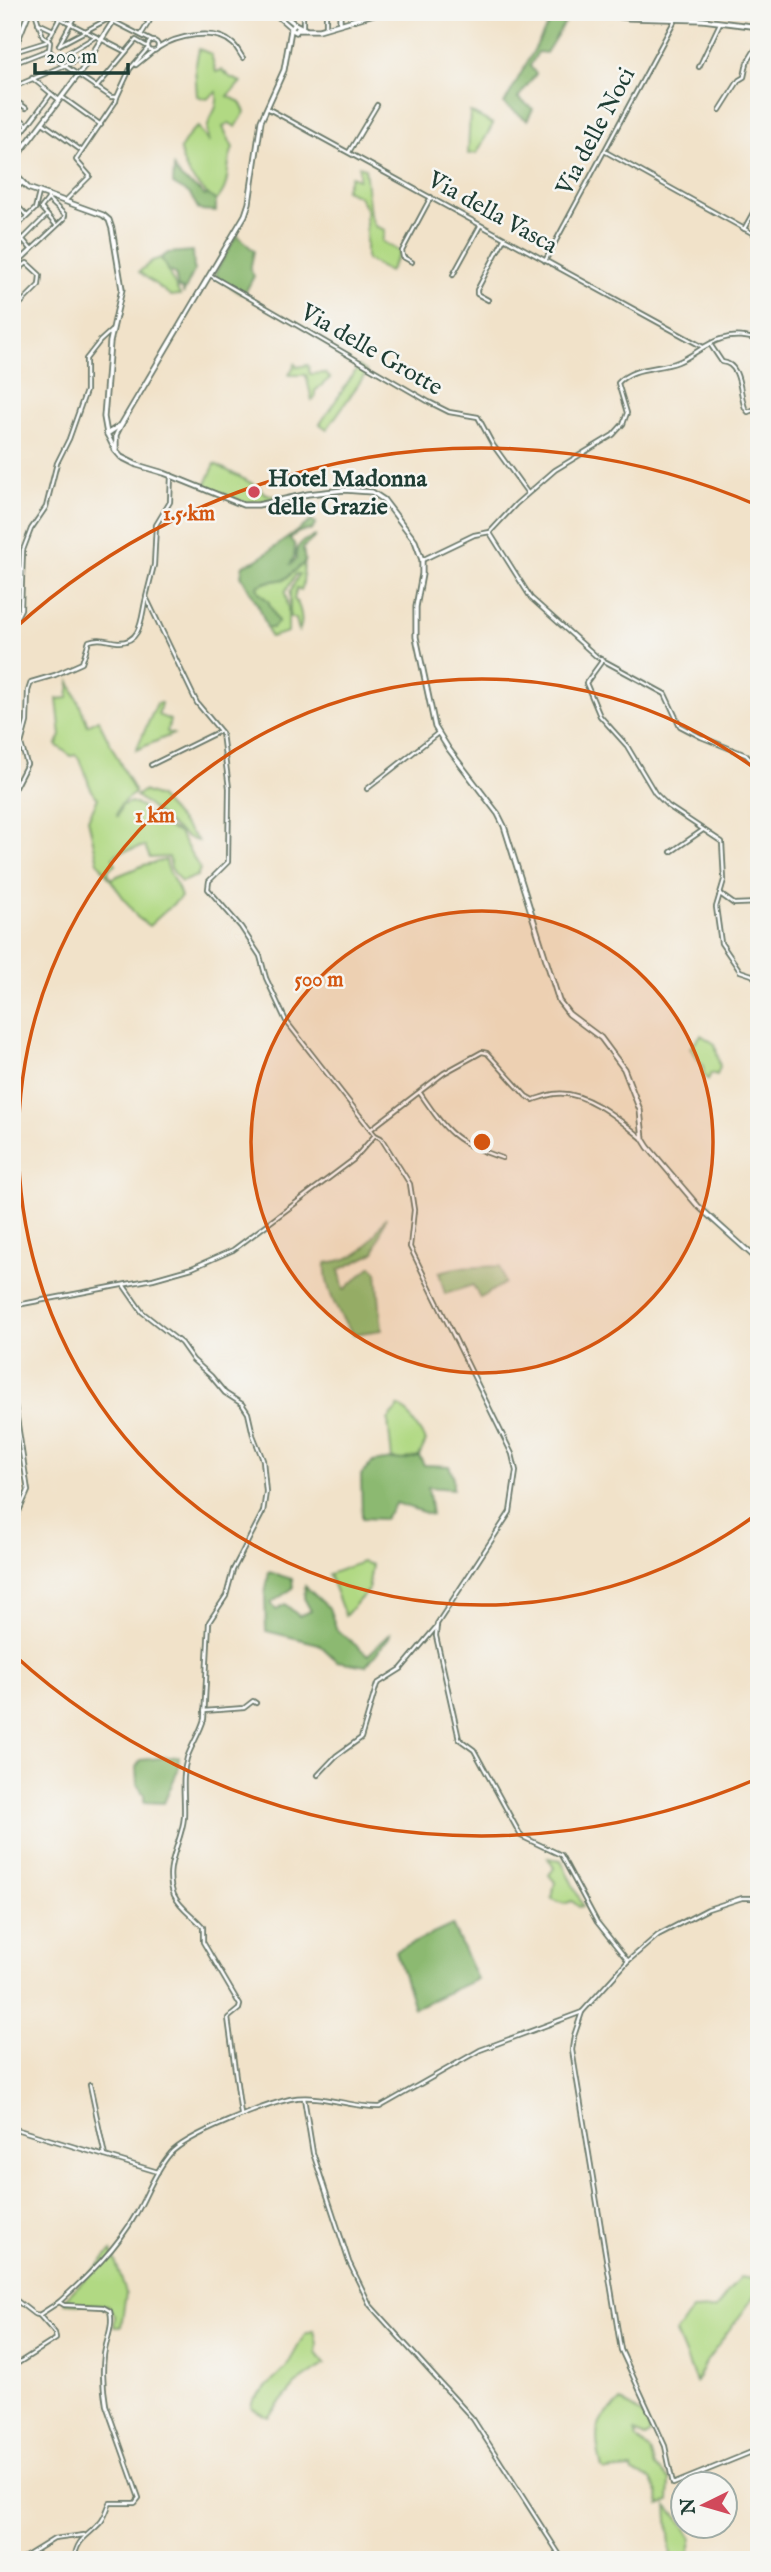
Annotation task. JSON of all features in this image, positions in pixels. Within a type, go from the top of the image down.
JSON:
[{"type":"street","points":[[13,54],[19,30],[29,12]]},
{"type":"street","points":[[35,12],[43,37],[56,60],[115,99]]},
{"type":"street","points":[[48,12],[126,52]]},
{"type":"street","points":[[12,64],[48,43],[63,12]]},
{"type":"street","points":[[59,45],[77,12]]},
{"type":"street","points":[[95,12],[158,46]]},
{"type":"street","points":[[12,163],[78,75],[118,12]]},
{"type":"street","points":[[134,12],[149,22]]},
{"type":"street","points":[[141,35],[155,12]]},
{"type":"street","points":[[273,12],[297,29],[326,28],[381,12]]},
{"type":"street","points":[[280,12],[297,29]]},
{"type":"street","points":[[117,451],[119,426],[238,228],[249,203],[258,137],[266,108],[284,70],[291,37],[303,12]]},
{"type":"street","points":[[326,12],[326,28]]},
{"type":"street","points":[[340,12],[340,23]]},
{"type":"street","points":[[587,12],[629,18],[676,18],[759,27]]},
{"type":"street","points":[[12,15],[19,30]]},
{"type":"street","name":"Via delle Noci","points":[[545,261],[676,18]]},
{"type":"street","points":[[13,54],[48,43],[59,45],[111,20]]},
{"type":"street","points":[[38,23],[53,30]]},
{"type":"street","points":[[699,67],[720,23]]},
{"type":"street","points":[[12,31],[19,30]]},
{"type":"street","points":[[130,69],[158,46],[186,36],[203,34],[233,44],[243,58]]},
{"type":"street","points":[[56,60],[95,37]]},
{"type":"street","points":[[96,88],[136,40],[153,51]]},
{"type":"street","points":[[65,201],[90,176],[76,160],[100,125],[130,69],[152,41]]},
{"type":"street","points":[[720,110],[737,82],[744,77],[747,63],[759,43]]},
{"type":"street","points":[[12,91],[14,85],[93,53]]},
{"type":"street","points":[[33,78],[51,94],[100,125]]},
{"type":"street","points":[[12,146],[51,94]]},
{"type":"street","points":[[12,98],[26,108]]},
{"type":"street","points":[[349,152],[377,105]]},
{"type":"street","name":"Via della Vasca","points":[[266,108],[703,347]]},
{"type":"street","points":[[12,112],[28,125]]},
{"type":"street","points":[[43,123],[82,151]]},
{"type":"street","points":[[12,124],[22,133]]},
{"type":"street","points":[[604,151],[759,237]]},
{"type":"street","points":[[12,170],[22,183],[48,197],[103,215],[112,229],[122,289],[111,331],[104,417],[107,434],[117,451],[137,466],[171,475],[243,505],[258,505],[324,491],[372,492],[384,500],[415,541],[422,560],[415,607],[416,637],[438,733],[498,814],[555,992],[563,1008],[601,1038],[624,1069],[639,1110],[643,1139]]},
{"type":"street","points":[[12,193],[22,183]]},
{"type":"street","points":[[15,229],[36,209],[39,192]]},
{"type":"street","points":[[12,274],[31,249],[65,215],[48,197]]},
{"type":"street","points":[[48,197],[41,208],[56,225]]},
{"type":"street","points":[[412,262],[403,257],[402,251],[431,197]]},
{"type":"street","points":[[12,200],[28,217]]},
{"type":"street","points":[[744,229],[759,202]]},
{"type":"street","points":[[12,254],[47,215]]},
{"type":"street","points":[[12,220],[15,229],[31,249]]},
{"type":"street","points":[[453,275],[480,225]]},
{"type":"street","points":[[488,300],[476,292],[504,239]]},
{"type":"street","points":[[12,312],[39,285],[40,275],[27,263],[14,269]]},
{"type":"street","name":"Via delle Grotte","points":[[210,275],[429,402],[449,412],[478,417],[493,445],[528,494]]},
{"type":"street","points":[[12,626],[21,609],[23,550],[31,529],[46,507],[57,463],[69,439],[86,391],[86,359],[111,331]]},
{"type":"street","points":[[422,560],[474,535],[490,533],[555,470],[613,435],[624,424],[627,413],[618,383],[622,379],[634,372],[679,362],[723,338],[750,337],[759,341]]},
{"type":"street","points":[[710,344],[722,362],[728,362],[736,369],[745,408],[748,412],[755,409],[759,412]]},
{"type":"street","points":[[105,425],[119,426]]},
{"type":"street","points":[[107,434],[119,426]]},
{"type":"street","points":[[107,434],[117,435]]},
{"type":"street","points":[[12,793],[27,764],[21,744],[31,682],[82,663],[89,641],[101,638],[122,642],[136,634],[140,627],[154,565],[156,525],[170,502],[171,475]]},
{"type":"street","points":[[490,533],[531,598],[602,661],[665,694],[680,726],[746,755],[759,769]]},
{"type":"street","points":[[146,597],[197,703],[220,731],[225,747],[229,788],[228,862],[209,881],[208,890],[241,927],[260,956],[266,978],[286,1021],[375,1135],[381,1138],[410,1184],[414,1210],[410,1247],[516,1466],[510,1511],[437,1626],[401,1669],[377,1684],[361,1738],[336,1756],[318,1775]]},
{"type":"street","points":[[602,661],[586,682],[600,716],[627,747],[662,801],[722,842],[725,871],[716,907],[724,949],[740,971],[759,982]]},
{"type":"street","points":[[151,765],[220,731]]},
{"type":"street","points":[[367,789],[438,733]]},
{"type":"street","points":[[671,852],[704,830]]},
{"type":"street","points":[[720,894],[734,904],[759,903]]},
{"type":"street","points":[[371,1129],[444,1073],[477,1054],[488,1053],[526,1096],[533,1100],[556,1093],[566,1094],[606,1108],[643,1139],[698,1206],[758,1258]]},
{"type":"street","points":[[419,1093],[443,1128],[453,1136],[502,1158]]},
{"type":"street","points":[[12,1306],[124,1286],[192,1268],[233,1250],[353,1160],[375,1135]]},
{"type":"street","points":[[124,1286],[142,1312],[181,1343],[193,1360],[225,1393],[242,1404],[248,1413],[267,1477],[263,1512],[233,1570],[226,1596],[209,1622],[204,1711],[200,1733],[187,1758],[183,1781],[184,1820],[172,1854],[170,1878],[177,1902],[203,1927],[203,1942],[240,2005],[228,2018],[241,2114]]},
{"type":"street","points":[[12,1385],[28,1491],[12,1527]]},
{"type":"street","points":[[437,1626],[436,1636],[459,1739],[474,1749],[522,1836],[561,1855],[597,1922],[628,1961]]},
{"type":"street","points":[[204,1711],[240,1708],[253,1701],[256,1703]]},
{"type":"street","points":[[759,1898],[742,1898],[708,1909],[658,1935],[628,1961],[582,2012],[572,2050],[621,2350],[665,2446],[673,2484],[759,2449]]},
{"type":"street","points":[[38,2315],[59,2302],[108,2254],[135,2217],[158,2172],[179,2146],[241,2114],[291,2099],[304,2098],[380,2107],[480,2050],[582,2012]]},
{"type":"street","points":[[90,2085],[104,2156]]},
{"type":"street","points":[[304,2098],[313,2153],[349,2262],[370,2305],[473,2419],[563,2560]]},
{"type":"street","points":[[12,2128],[158,2172]]},
{"type":"street","points":[[12,2297],[38,2315],[55,2333],[56,2339],[12,2367]]},
{"type":"street","points":[[59,2302],[64,2305],[103,2307],[110,2311],[103,2391],[139,2498],[135,2503],[110,2502],[102,2522],[85,2535],[75,2552],[74,2560]]},
{"type":"street","points":[[20,2560],[54,2539],[85,2535]]},
{"type":"green space","points":[[555,12],[570,14],[546,53],[538,52],[530,66],[536,74],[518,98],[533,109],[527,120],[504,104]]},
{"type":"green space","points":[[199,49],[211,54],[216,72],[222,70],[241,82],[228,96],[240,102],[245,112],[236,127],[229,123],[223,127],[233,148],[225,188],[216,201],[192,179],[184,165],[180,149],[191,132],[198,127],[209,143],[208,127],[216,106],[217,92],[207,99],[197,96],[195,68]]},
{"type":"green space","points":[[470,112],[493,124],[477,153],[468,154]]},
{"type":"green space","points":[[359,166],[365,168],[370,215],[375,226],[385,230],[382,241],[400,252],[389,272],[366,259],[366,209],[359,196],[345,190],[351,176],[359,179]]},
{"type":"green space","points":[[174,168],[185,181],[216,201],[216,211],[199,210],[190,194],[173,184]]},
{"type":"green space","points":[[237,235],[254,251],[250,270],[254,276],[245,293],[240,293],[215,273]]},
{"type":"green space","points":[[193,251],[194,271],[183,294],[183,289],[178,288],[175,274],[169,271],[161,258],[168,253]]},
{"type":"green space","points":[[161,258],[180,295],[171,296],[139,272],[152,261]]},
{"type":"green space","points":[[295,364],[297,367],[308,365],[310,374],[325,373],[330,378],[315,391],[315,398],[312,400],[306,375],[289,375]]},
{"type":"green space","points":[[359,366],[367,372],[327,429],[320,424]]},
{"type":"green space","points":[[215,464],[259,487],[264,493],[274,496],[274,499],[245,503],[205,486]]},
{"type":"green space","points":[[311,521],[316,523],[312,530],[297,533],[290,539],[295,545],[290,565],[296,559],[301,543],[316,536],[303,548],[305,562],[285,579],[257,586],[278,622],[273,628],[267,628],[241,575],[243,565],[257,560]]},
{"type":"green space","points":[[305,562],[301,590],[297,588],[294,599],[301,614],[299,631],[296,619],[290,617],[290,592],[299,574],[296,574],[285,592],[288,632],[270,637],[267,628],[273,628],[278,621],[268,601],[258,593],[257,586],[285,579]]},
{"type":"green space","points":[[70,682],[88,725],[98,719],[135,793],[120,806],[117,817],[122,805],[131,802],[142,807],[151,820],[179,833],[200,869],[197,876],[181,882],[171,868],[169,857],[150,858],[145,846],[120,852],[113,857],[116,865],[108,869],[110,879],[98,862],[88,819],[98,798],[90,788],[80,760],[76,755],[71,756],[56,745],[61,736],[57,699],[68,698]]},
{"type":"green space","points":[[157,703],[161,703],[158,715],[170,720],[167,732],[173,734],[136,750]]},
{"type":"green space","points":[[143,791],[159,797],[198,841],[175,829],[136,796]]},
{"type":"green space","points":[[166,860],[181,897],[149,926],[137,917],[110,879],[144,865]]},
{"type":"green space","points":[[701,1035],[715,1044],[720,1067],[717,1075],[711,1073],[708,1080],[703,1066],[690,1048]]},
{"type":"green space","points":[[386,1217],[374,1253],[339,1270],[344,1290],[371,1266],[377,1272],[382,1330],[354,1334],[333,1301],[327,1282],[326,1263],[357,1254],[374,1236]]},
{"type":"green space","points":[[500,1266],[505,1283],[480,1298],[473,1285],[445,1294],[439,1272],[455,1268]]},
{"type":"green space","points":[[399,1406],[407,1412],[426,1441],[419,1456],[402,1460],[392,1459],[388,1420]]},
{"type":"green space","points":[[419,1456],[424,1465],[449,1466],[453,1475],[453,1489],[428,1487],[432,1515],[396,1503],[384,1519],[362,1518],[361,1475],[373,1462]]},
{"type":"green space","points":[[362,1562],[372,1565],[368,1590],[345,1616],[329,1574]]},
{"type":"green space","points":[[269,1572],[292,1579],[293,1588],[271,1603],[276,1610],[285,1604],[299,1616],[311,1611],[304,1598],[305,1586],[329,1608],[337,1630],[368,1655],[390,1634],[389,1638],[366,1666],[337,1661],[319,1644],[266,1631],[265,1594]]},
{"type":"green space","points":[[179,1756],[178,1770],[164,1803],[144,1802],[144,1795],[137,1784],[136,1767],[141,1760]]},
{"type":"green space","points":[[548,1858],[561,1860],[583,1906],[579,1907],[572,1901],[564,1904],[552,1899],[555,1882],[549,1875],[554,1868]]},
{"type":"green space","points":[[452,1925],[477,1979],[414,2008],[396,1951]]},
{"type":"green space","points":[[112,2251],[126,2293],[121,2327],[114,2327],[115,2316],[107,2305],[65,2303],[65,2299]]},
{"type":"green space","points":[[740,2277],[759,2280],[759,2290],[706,2362],[696,2382],[676,2333],[692,2310],[715,2309]]},
{"type":"green space","points":[[314,2330],[316,2353],[325,2364],[295,2385],[268,2417],[251,2408],[253,2400],[286,2368],[305,2334]]},
{"type":"green space","points":[[621,2402],[644,2417],[650,2433],[645,2437],[635,2432],[637,2439],[650,2451],[655,2467],[670,2480],[669,2501],[660,2505],[659,2495],[651,2479],[633,2473],[632,2469],[602,2469],[598,2431],[604,2416]]},
{"type":"green space","points":[[667,2506],[670,2509],[670,2540],[692,2540],[687,2560],[671,2560]]},
{"type":"place","name":"Hotel Madonna delle Grazie","points":[[254,492]]}]
